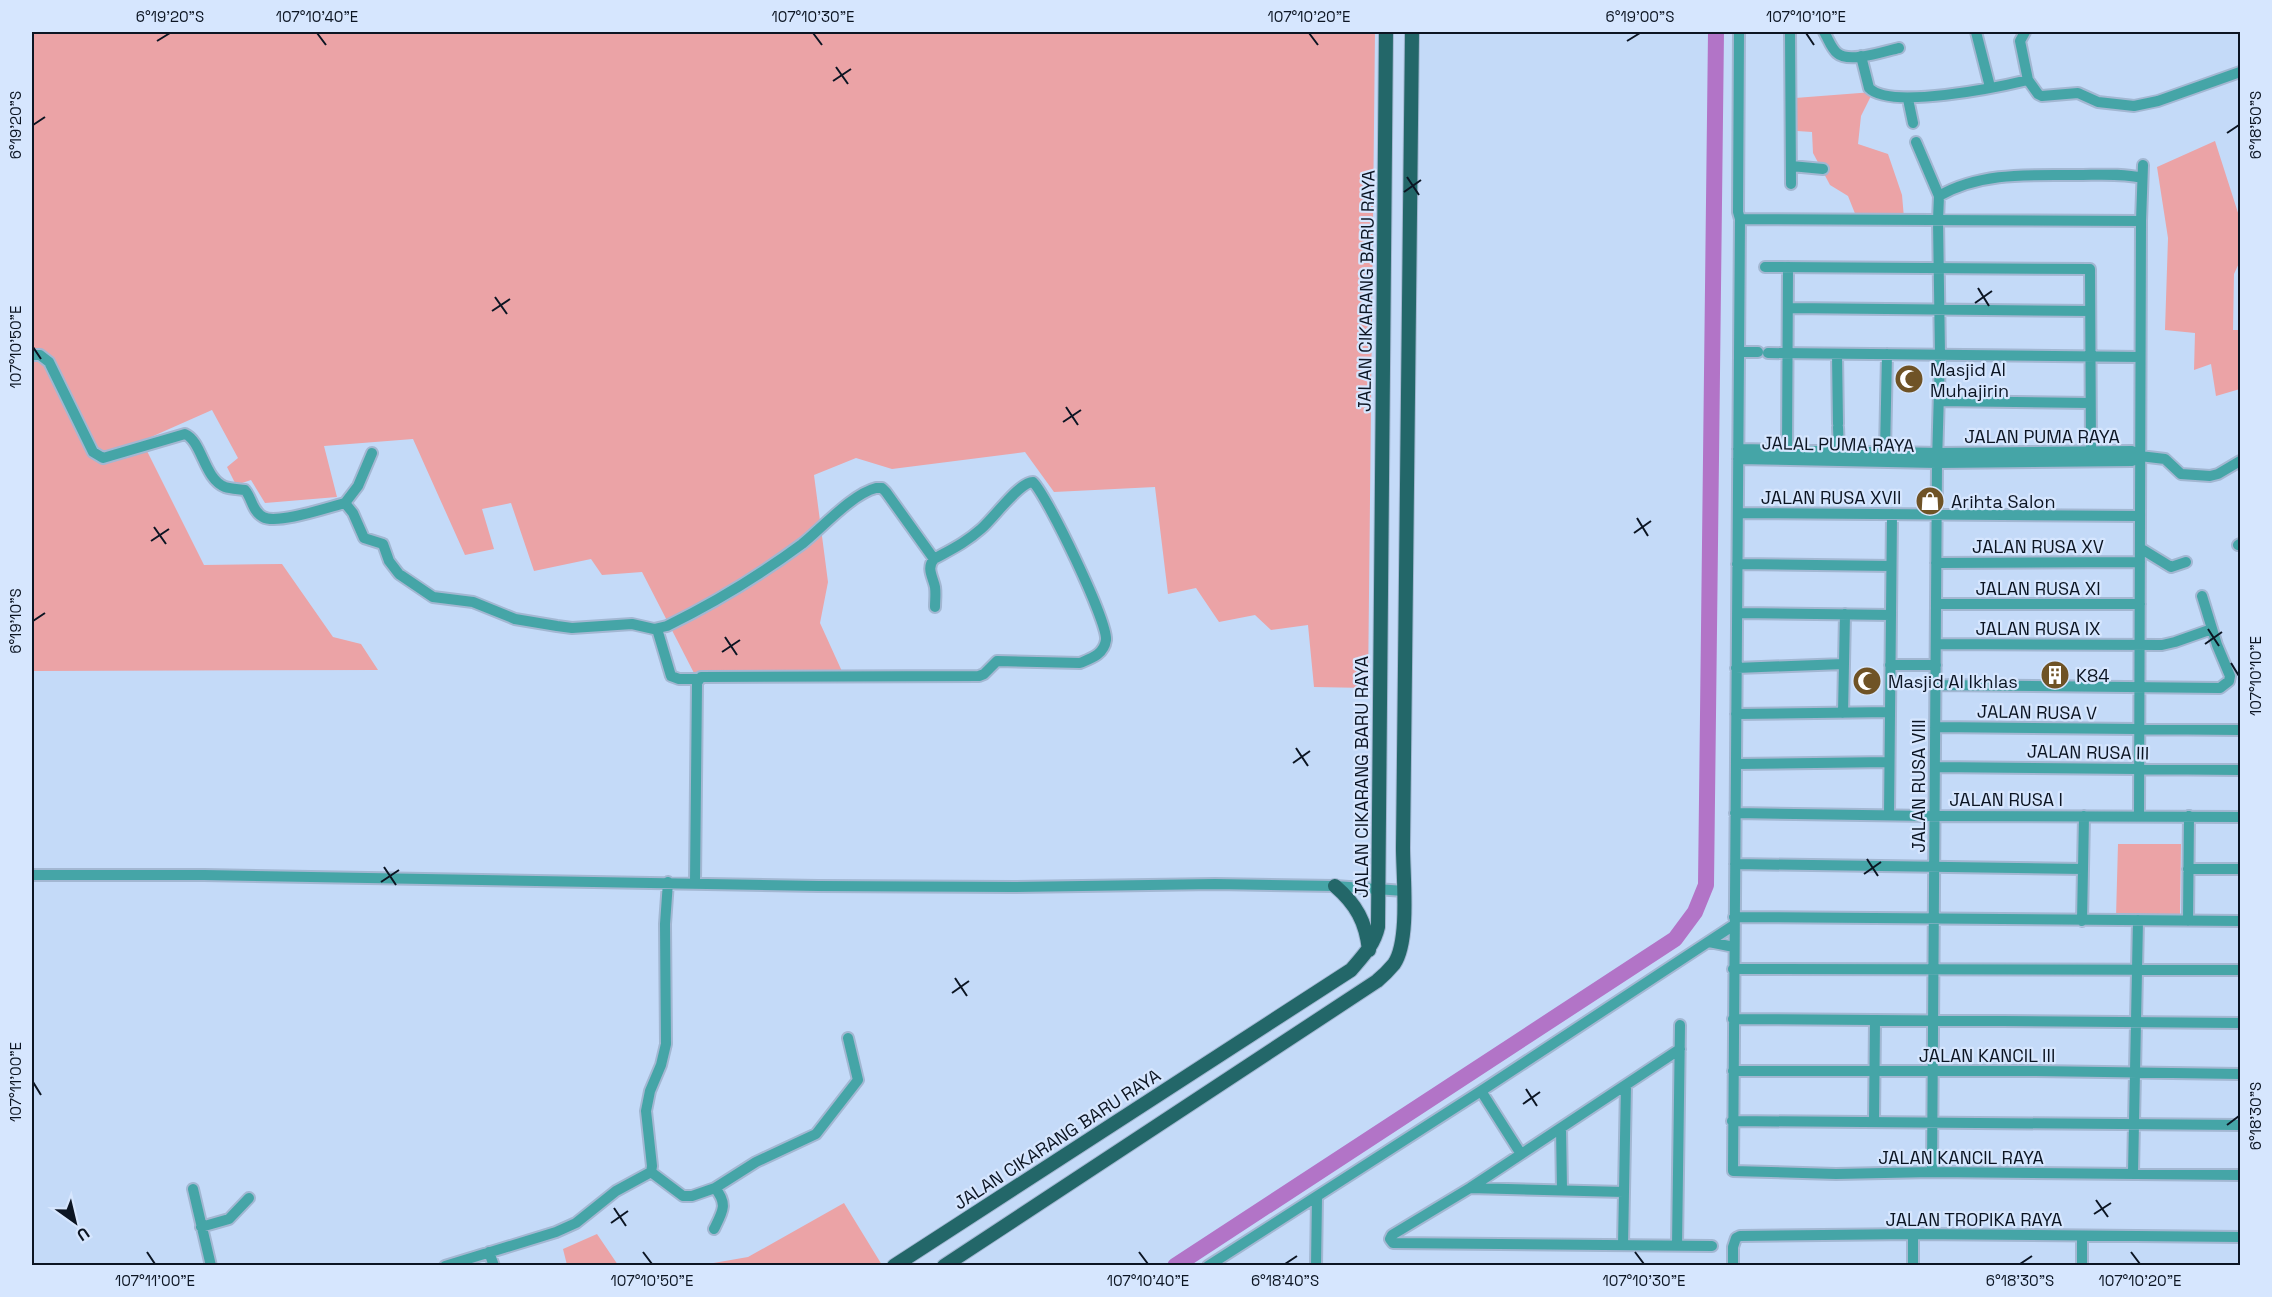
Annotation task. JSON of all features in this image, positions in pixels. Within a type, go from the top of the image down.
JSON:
[{"type":"main road","name":"JALAN CIKARANG BARU RAYA","points":[[894,1266],[1351,970],[1370,950],[1378,927],[1386,32]]},
{"type":"main road","points":[[944,1266],[1377,981],[1395,963],[1401,943],[1404,891],[1402,848],[1412,32]]},
{"type":"main road","points":[[1386,130],[1411,128]]},
{"type":"main road","points":[[1335,886],[1349,898],[1360,914],[1367,931],[1370,950]]},
{"type":"street","points":[[1739,32],[1738,212],[1740,219],[1732,1121],[2241,1125]]},
{"type":"street","points":[[1790,32],[1791,184]]},
{"type":"street","points":[[1824,32],[1839,55],[1861,56],[1899,48]]},
{"type":"street","points":[[1976,32],[1990,87]]},
{"type":"street","points":[[2025,32],[2020,41],[2028,80],[2042,96],[2078,93],[2098,102],[2134,106],[2158,101],[2241,72]]},
{"type":"street","points":[[1861,56],[1869,88],[1872,91],[1877,94],[1908,99],[2028,80]]},
{"type":"street","points":[[1908,99],[1912,123]]},
{"type":"street","points":[[1916,142],[1939,196],[1954,187],[1978,180],[2018,175],[2094,175],[2142,178]]},
{"type":"street","points":[[2139,816],[2140,357],[2143,165]]},
{"type":"street","points":[[1791,166],[1823,169]]},
{"type":"street","name":"JALAN RUSA VIII","points":[[1932,1172],[1935,1020],[1933,919],[1936,563],[1940,355],[1939,196]]},
{"type":"street","points":[[1740,219],[2141,221]]},
{"type":"street","points":[[1765,267],[2089,268],[2091,272],[2091,452]]},
{"type":"street","points":[[1787,450],[1788,267]]},
{"type":"street","points":[[1788,308],[2090,311]]},
{"type":"street","points":[[1739,352],[2140,357]]},
{"type":"street","points":[[1837,354],[1839,451]]},
{"type":"street","points":[[1885,452],[1887,354]]},
{"type":"street","points":[[32,355],[40,355],[49,362],[93,452],[98,457],[103,458],[184,434],[192,440],[207,470],[223,486],[245,490],[254,509],[263,517],[282,518],[345,503],[358,486],[372,453]]},
{"type":"street","points":[[1939,402],[2090,402]]},
{"type":"street","name":"JALAN PUMA RAYA","points":[[1738,454],[1787,450],[1885,452],[1938,458],[2132,461],[2140,456],[2132,451],[1938,458]]},
{"type":"street","name":"JALAL PUMA RAYA","points":[[1738,454],[1938,458]]},
{"type":"street","points":[[2140,456],[2165,459],[2181,474],[2210,476],[2240,464]]},
{"type":"street","points":[[657,629],[671,676],[679,679],[698,679],[704,676],[979,676],[997,661],[1080,663],[1091,659],[1104,648],[1106,637],[1104,623],[1080,569],[1033,482],[1024,484],[994,517],[956,548],[934,559],[930,564],[935,607]]},
{"type":"street","points":[[345,503],[353,513],[364,538],[383,544],[389,561],[399,574],[434,597],[473,602],[515,619],[572,628],[632,624],[657,629],[682,619],[742,584],[803,543],[839,512],[871,489],[876,488],[882,488],[886,492],[934,559]]},
{"type":"street","name":"JALAN RUSA XVII","points":[[1738,513],[2140,516]]},
{"type":"street","points":[[1889,815],[1892,514]]},
{"type":"street","points":[[2140,548],[2171,567],[2186,562]]},
{"type":"street","name":"JALAN RUSA XV","points":[[1936,563],[2140,562]]},
{"type":"street","points":[[1737,564],[1891,566]]},
{"type":"street","points":[[1935,685],[2200,689],[2224,686],[2230,676],[2202,596]]},
{"type":"street","name":"JALAN RUSA XI","points":[[1936,604],[2140,604]]},
{"type":"street","points":[[1737,614],[1891,615]]},
{"type":"street","points":[[1843,713],[1845,614]]},
{"type":"street","name":"JALAN RUSA IX","points":[[1936,644],[2169,644],[2212,629]]},
{"type":"street","points":[[1736,668],[1845,664]]},
{"type":"street","points":[[1890,665],[1936,665]]},
{"type":"street","points":[[695,883],[698,679]]},
{"type":"street","points":[[1736,714],[1890,712]]},
{"type":"street","name":"JALAN RUSA V","points":[[1935,727],[2241,729]]},
{"type":"street","points":[[1736,764],[1889,762]]},
{"type":"street","name":"JALAN RUSA III","points":[[1935,767],[2241,770]]},
{"type":"street","name":"JALAN RUSA I","points":[[1735,813],[2241,817]]},
{"type":"street","points":[[2082,921],[2084,816]]},
{"type":"street","points":[[2188,921],[2189,816]]},
{"type":"street","points":[[1735,864],[2083,869]]},
{"type":"street","points":[[2188,869],[2241,869]]},
{"type":"street","points":[[32,874],[829,886],[1215,884],[1335,886],[1404,891]]},
{"type":"street","points":[[651,1172],[646,1111],[650,1091],[661,1065],[666,1044],[665,924],[668,882]]},
{"type":"street","points":[[1208,1266],[1709,942],[1734,921],[1933,919],[2241,921]]},
{"type":"street","points":[[2133,1173],[2138,921]]},
{"type":"street","points":[[1709,942],[1734,947]]},
{"type":"street","points":[[1734,969],[2241,970]]},
{"type":"street","points":[[1733,1018],[2241,1023]]},
{"type":"street","points":[[1874,1122],[1875,1020]]},
{"type":"street","points":[[1677,1246],[1680,1025]]},
{"type":"street","points":[[651,1172],[683,1196],[692,1196],[715,1188],[756,1162],[816,1134],[858,1080],[848,1038]]},
{"type":"street","points":[[1680,1049],[1470,1188],[1392,1235],[1391,1241],[1712,1246]]},
{"type":"street","name":"JALAN KANCIL III","points":[[1733,1071],[2241,1074]]},
{"type":"street","points":[[1623,1245],[1626,1085]]},
{"type":"street","points":[[1481,1091],[1521,1155]]},
{"type":"street","name":"JALAN KANCIL RAYA","points":[[1732,1121],[1732,1168],[1735,1172],[2241,1175]]},
{"type":"street","points":[[1561,1128],[1562,1190]]},
{"type":"street","points":[[445,1266],[576,1223],[616,1191],[651,1172]]},
{"type":"street","points":[[714,1229],[724,1203],[724,1198],[715,1188]]},
{"type":"street","points":[[1470,1188],[1624,1192]]},
{"type":"street","points":[[193,1189],[212,1266]]},
{"type":"street","points":[[1316,1266],[1317,1197]]},
{"type":"street","points":[[201,1227],[229,1219],[249,1198]]},
{"type":"street","points":[[1913,1234],[1913,1266]]},
{"type":"street","name":"JALAN TROPIKA RAYA","points":[[1733,1266],[1733,1247],[1736,1238],[1740,1236],[1913,1234],[2241,1237]]},
{"type":"street","points":[[2082,1236],[2082,1266]]},
{"type":"street","points":[[489,1252],[494,1266]]},
{"type":"shaded area","points":[[32,32],[1375,32],[1368,688],[1314,687],[1308,625],[1271,630],[1255,615],[1219,622],[1196,588],[1168,594],[1155,487],[1054,492],[1025,452],[892,469],[856,458],[814,475],[828,582],[820,623],[845,678],[695,675],[642,572],[602,575],[591,559],[534,571],[511,503],[482,509],[494,549],[465,555],[413,439],[324,446],[337,497],[265,503],[251,480],[236,485],[227,467],[238,458],[212,410],[142,441],[204,565],[282,564],[333,637],[361,644],[378,670],[32,671]]},
{"type":"shaded area","points":[[1873,92],[1861,116],[1858,144],[1888,154],[1902,195],[1904,218],[1856,216],[1848,196],[1830,185],[1813,153],[1812,132],[1797,131],[1795,98]]},
{"type":"shaded area","points":[[2215,141],[2240,219],[2240,261],[2234,274],[2233,330],[2240,330],[2240,389],[2216,396],[2211,364],[2194,370],[2195,333],[2165,330],[2168,238],[2157,167]]},
{"type":"shaded area","points":[[2118,844],[2181,844],[2180,915],[2116,917]]},
{"type":"shaded area","points":[[844,1203],[882,1265],[702,1265],[748,1257]]},
{"type":"shaded area","points":[[597,1234],[618,1265],[567,1265],[563,1249]]},
{"type":"waterway","points":[[1175,1266],[1675,939],[1695,912],[1706,885],[1716,32]]},
{"type":"place","name":"Masjid Al Muhajirin","points":[[1909,379]]},
{"type":"place","name":"Arihta Salon","points":[[1930,501]]},
{"type":"place","name":"K84","points":[[2055,675]]},
{"type":"place","name":"Masjid Al Ikhlas","points":[[1867,681]]}]
